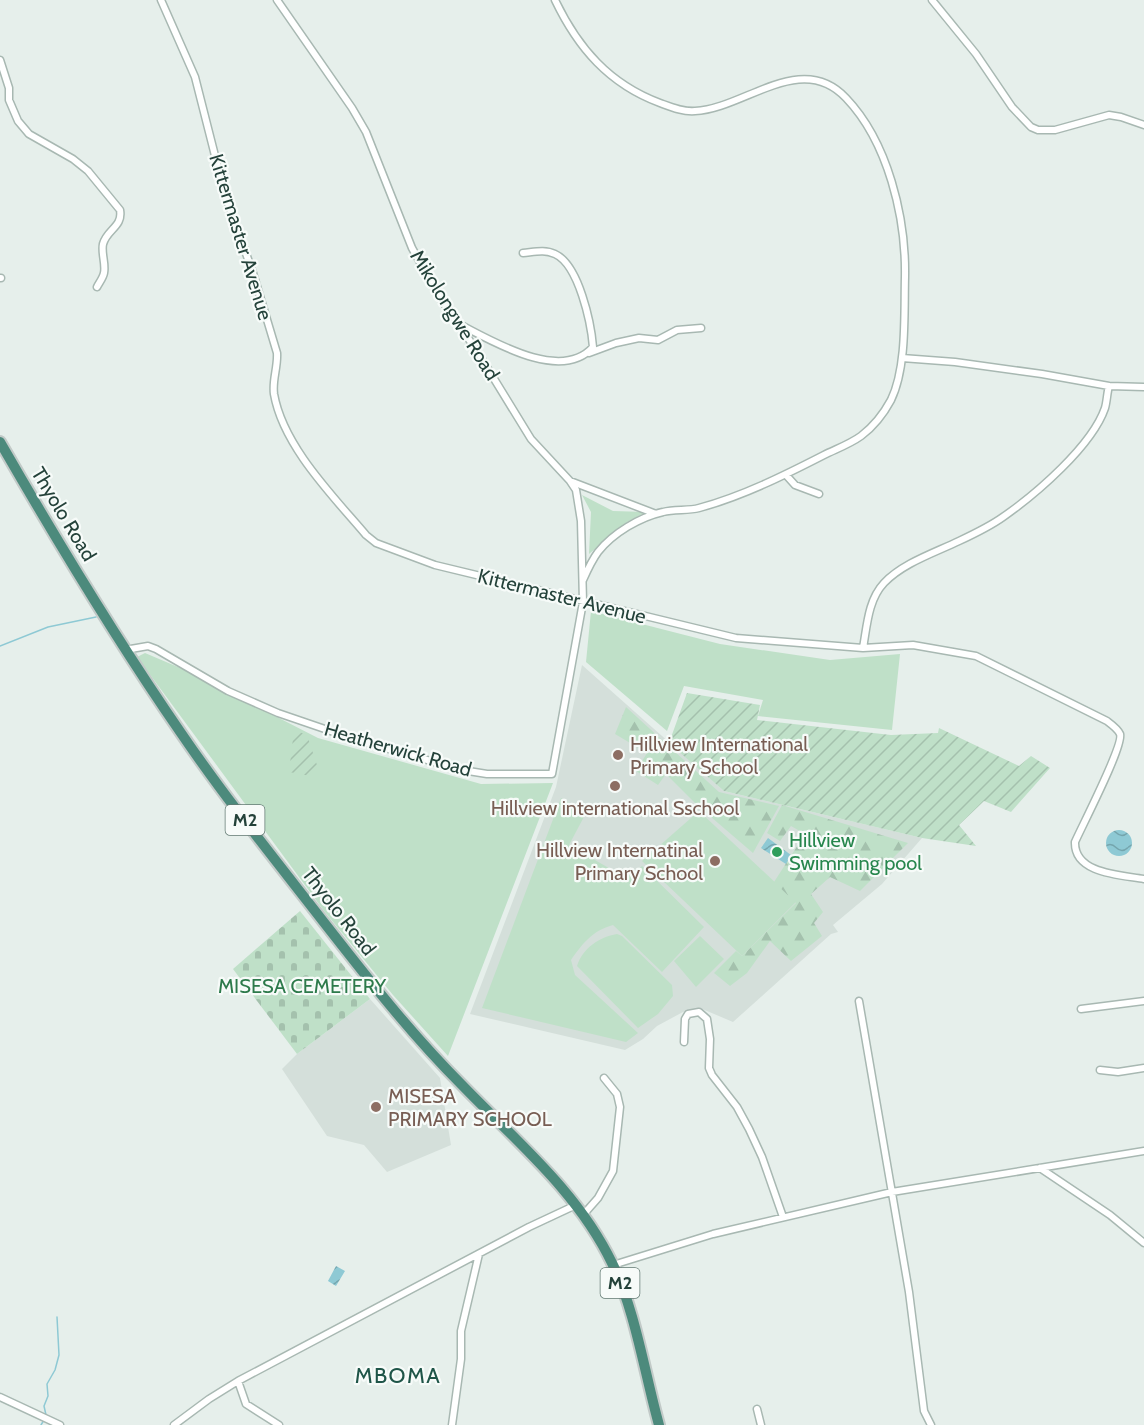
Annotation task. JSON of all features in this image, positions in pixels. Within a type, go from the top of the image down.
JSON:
[{"type":"highway","name":"Thyolo Road","points":[[0,442],[124,650],[233,806],[390,1005],[462,1085],[539,1161],[583,1215],[613,1265],[625,1296],[659,1425]]},
{"type":"street","name":"Kittermaster Avenue","points":[[161,0],[195,77],[225,195],[253,273],[277,353],[278,365],[273,384],[277,405],[286,428],[317,476],[366,535],[376,543],[435,565],[736,638],[863,648],[913,645],[976,656],[1107,720],[1119,732],[1120,740],[1113,760],[1075,842],[1076,853],[1081,861],[1093,868],[1144,879]]},
{"type":"street","name":"Mikolongwe Road","points":[[277,0],[346,98],[366,132],[412,248],[457,323],[531,439],[570,481],[579,500],[583,602]]},
{"type":"street","points":[[555,0],[575,38],[588,53],[628,88],[685,111],[710,109],[779,83],[804,80],[823,82],[834,87],[846,97],[876,140],[897,199],[906,247],[902,358],[892,398],[880,418],[861,436],[786,475],[698,508],[657,514],[641,519],[614,537],[597,553],[582,581]]},
{"type":"street","points":[[932,0],[973,50],[1012,107],[1031,127],[1038,130],[1055,130],[1109,115],[1144,125]]},
{"type":"street","points":[[0,60],[9,88],[9,100],[18,121],[29,134],[73,159],[88,171],[120,210],[119,223],[103,245],[104,273],[97,287]]},
{"type":"street","points":[[523,253],[542,251],[553,253],[569,267],[578,284],[592,332],[593,347],[586,354]]},
{"type":"street","points":[[457,323],[533,359],[568,360],[616,343],[639,338],[658,340],[677,330],[701,328]]},
{"type":"street","points":[[902,358],[955,362],[1108,386],[1144,387]]},
{"type":"street","points":[[863,648],[870,611],[883,584],[916,561],[974,534],[1003,517],[1059,470],[1096,427],[1105,407],[1108,386]]},
{"type":"street","points":[[786,475],[795,485],[819,494]]},
{"type":"street","points":[[570,481],[657,514]]},
{"type":"street","name":"Heatherwick Road","points":[[124,650],[148,646],[156,649],[228,691],[278,713],[354,739],[462,770],[487,774],[552,774],[583,602]]},
{"type":"street","points":[[859,1001],[909,1292],[924,1411],[931,1425]]},
{"type":"street","points":[[1081,1008],[1144,1001]]},
{"type":"street","points":[[684,1042],[685,1018],[688,1014],[699,1012],[707,1019],[710,1039],[709,1068],[750,1129],[783,1217]]},
{"type":"street","points":[[1100,1070],[1118,1072],[1144,1068]]},
{"type":"street","points":[[583,1215],[598,1198],[613,1171],[620,1107],[617,1094],[603,1078]]},
{"type":"street","points":[[613,1265],[713,1234],[892,1192],[1144,1151]]},
{"type":"street","points":[[1040,1168],[1110,1215],[1144,1243]]},
{"type":"street","points":[[174,1425],[238,1381],[529,1227],[576,1205]]},
{"type":"street","points":[[452,1425],[461,1359],[461,1331],[479,1254]]},
{"type":"street","points":[[238,1381],[246,1404],[279,1425]]},
{"type":"street","points":[[0,1397],[60,1425]]},
{"type":"street","points":[[757,1409],[761,1425]]},
{"type":"shaded area","name":"Hillview Internatinal Primary School","points":[[582,665],[724,791],[922,838],[882,884],[833,925],[838,932],[831,934],[733,1022],[700,1008],[683,1012],[657,1026],[643,1039],[625,1050],[470,1014],[556,787]]},
{"type":"shaded area","name":"MISESA PRIMARY SCHOOL","points":[[370,999],[440,1078],[451,1145],[387,1172],[364,1145],[327,1136],[282,1069],[297,1054]]},
{"type":"green space","points":[[582,495],[613,511],[646,512],[627,522],[589,554],[591,512]]},
{"type":"green space","points":[[591,611],[720,644],[830,660],[900,654],[892,730],[758,716],[763,700],[684,686],[667,731],[586,662]]},
{"type":"green space","points":[[145,653],[185,670],[318,738],[481,784],[553,783],[448,1056],[393,995],[324,911],[137,657]]},
{"type":"green space","points":[[687,693],[760,705],[757,720],[891,735],[938,733],[939,728],[1019,766],[1031,756],[1050,768],[1011,812],[984,801],[959,825],[976,846],[922,838],[724,791],[669,743]]},
{"type":"green space","points":[[626,707],[719,792],[779,806],[753,853],[697,805],[666,774],[658,785],[636,771],[647,753],[615,734]]},
{"type":"green space","points":[[294,730],[307,735],[318,768],[316,777],[289,772]]},
{"type":"green space","points":[[561,798],[586,813],[569,845],[626,878],[642,866],[704,927],[662,972],[613,925],[589,938],[571,960],[575,975],[638,1033],[626,1042],[482,1008]]},
{"type":"green space","points":[[782,805],[908,843],[860,891],[830,877],[811,894],[823,912],[814,923],[822,936],[791,961],[770,941],[747,973],[730,986],[714,973],[736,951],[742,956],[796,903],[774,882],[805,834],[791,826],[780,841],[767,833]]},
{"type":"green space","points":[[699,811],[796,902],[742,956],[642,861]]},
{"type":"green space","name":"MISESA CEMETERY","points":[[300,911],[370,999],[297,1054],[233,969]]},
{"type":"green space","points":[[617,934],[622,936],[672,985],[673,996],[658,1014],[638,1028],[577,966],[583,954],[593,944]]},
{"type":"green space","points":[[700,936],[724,959],[696,987],[674,961]]},
{"type":"water","points":[[1119,830],[1128,834],[1132,843],[1128,852],[1119,856],[1110,852],[1106,843],[1110,834]]},
{"type":"water","name":"Hillview Swimming pool","points":[[768,838],[791,855],[786,864],[761,848]]},
{"type":"water","points":[[336,1266],[345,1271],[336,1286],[328,1281]]},
{"type":"waterway","points":[[0,646],[48,627],[96,617]]},
{"type":"waterway","points":[[46,1415],[44,1406],[48,1396],[47,1384],[55,1370],[59,1355],[57,1317]]},
{"type":"waterway","points":[[41,1425],[44,1420]]},
{"type":"place","name":"Hillview International Primary School","points":[[618,755]]},
{"type":"place","name":"Hillview international Sschool","points":[[615,786]]},
{"type":"place","name":"Hillview Swimming pool","points":[[777,852]]},
{"type":"place","name":"Hillview Internatinal Primary School","points":[[715,861]]},
{"type":"place","name":"MISESA PRIMARY SCHOOL","points":[[376,1107]]},
{"type":"district","name":"MBOMA","points":[[398,1375]]}]
